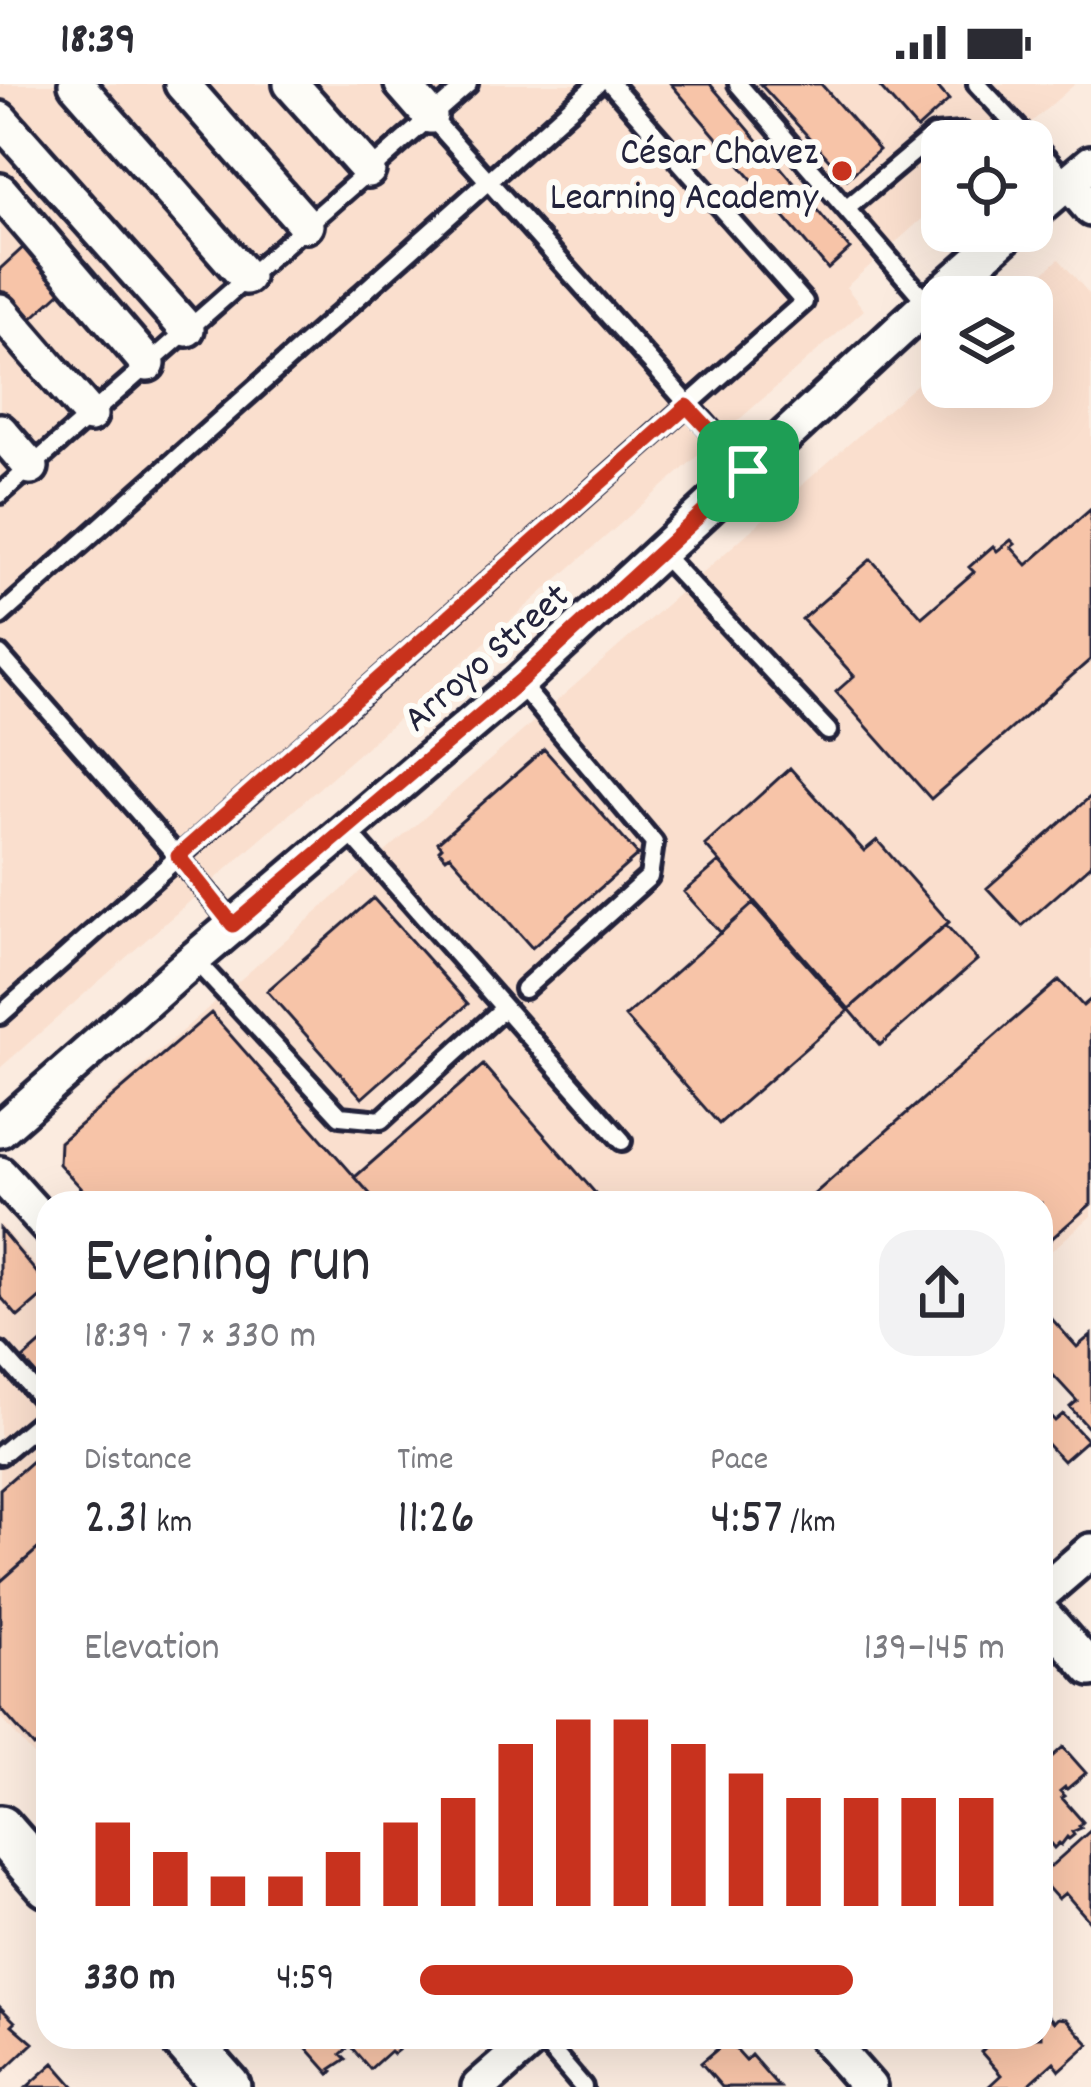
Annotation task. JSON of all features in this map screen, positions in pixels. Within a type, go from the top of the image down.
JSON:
[{"type":"main road","points":[[0,1829],[36,1870]]},
{"type":"main road","points":[[194,2049],[227,2087]]},
{"type":"street","points":[[76,84],[246,277]]},
{"type":"street","points":[[182,84],[306,225]]},
{"type":"street","points":[[292,84],[368,170]]},
{"type":"street","points":[[402,84],[430,116]]},
{"type":"street","points":[[0,118],[187,329]]},
{"type":"street","points":[[1053,195],[1080,173],[1091,209]]},
{"type":"street","points":[[0,191],[148,364]]},
{"type":"street","name":"Arroyo Street","points":[[960,276],[987,252]]},
{"type":"street","name":"Arroyo Street","points":[[0,1130],[519,682],[921,310]]},
{"type":"street","points":[[0,311],[90,415]]},
{"type":"street","points":[[0,431],[31,467]]},
{"type":"street","points":[[0,1174],[36,1214]]},
{"type":"street","points":[[1053,1584],[1091,1551]]},
{"type":"street","points":[[1053,1626],[1091,1669]]},
{"type":"street","points":[[479,2087],[524,2049]]},
{"type":"street","points":[[836,2049],[869,2087]]},
{"type":"lane","points":[[0,494],[468,84]]},
{"type":"lane","points":[[0,616],[597,84]]},
{"type":"lane","points":[[0,1015],[804,302],[611,84]]},
{"type":"lane","points":[[738,84],[921,296]]},
{"type":"lane","points":[[977,84],[1011,120]]},
{"type":"lane","points":[[430,116],[748,471]]},
{"type":"lane","points":[[846,209],[921,146]]},
{"type":"lane","points":[[1053,156],[1080,173]]},
{"type":"lane","points":[[661,553],[828,731]]},
{"type":"lane","points":[[0,656],[178,856],[233,925]]},
{"type":"lane","points":[[519,682],[654,843],[649,877],[524,989]]},
{"type":"lane","points":[[347,830],[622,1141]]},
{"type":"lane","points":[[194,959],[340,1116],[381,1120],[503,1009]]},
{"type":"lane","points":[[0,1352],[36,1396]]},
{"type":"lane","points":[[0,1455],[36,1422]]},
{"type":"lane","points":[[549,2049],[584,2087]]},
{"type":"shaded area","points":[[0,84],[1075,84],[1034,120],[921,120],[921,220],[846,287],[864,310],[0,1068]]},
{"type":"shaded area","points":[[1059,259],[1091,296],[1091,1216],[1053,1249],[1053,1191],[85,1191],[58,1160],[57,1141],[921,380],[921,408],[1053,408],[1053,276],[1040,276]]},
{"type":"shaded area","points":[[0,1224],[36,1266],[36,1758],[0,1717]]},
{"type":"building","points":[[671,84],[710,84],[850,249],[828,269]]},
{"type":"building","points":[[760,84],[821,84],[879,150],[847,179]]},
{"type":"building","points":[[877,84],[935,84],[949,100],[921,120],[917,129]]},
{"type":"building","points":[[26,245],[65,288],[26,324],[0,297],[0,269]]},
{"type":"building","points":[[1091,509],[1091,659],[931,799],[836,692],[854,676],[802,619],[871,559],[922,617],[974,572],[969,567],[993,546],[997,551],[1011,540],[1015,544],[1011,547],[1027,565]]},
{"type":"building","points":[[544,749],[638,855],[532,948],[450,855],[446,858],[438,842]]},
{"type":"building","points":[[790,768],[864,851],[877,840],[949,922],[849,1009],[705,845]]},
{"type":"building","points":[[1091,796],[1091,865],[1022,926],[987,888]]},
{"type":"building","points":[[719,862],[755,902],[721,933],[684,892]]},
{"type":"building","points":[[373,898],[468,1004],[362,1098],[267,991]]},
{"type":"building","points":[[753,904],[848,1011],[719,1124],[625,1017]]},
{"type":"building","points":[[946,925],[977,960],[880,1045],[849,1009]]},
{"type":"building","points":[[1059,980],[1083,1006],[1091,999],[1091,1204],[1053,1237],[1053,1191],[818,1191]]},
{"type":"building","points":[[211,1013],[367,1191],[84,1191],[59,1164],[60,1142]]},
{"type":"building","points":[[483,1065],[593,1191],[367,1191],[355,1177]]},
{"type":"building","points":[[0,1229],[36,1272],[36,1301],[18,1317],[0,1296]]},
{"type":"building","points":[[1053,1320],[1077,1347],[1091,1335],[1091,1431],[1070,1407],[1077,1401],[1053,1375]]},
{"type":"building","points":[[36,1348],[36,1374],[23,1359]]},
{"type":"building","points":[[1063,1414],[1087,1440],[1063,1461],[1053,1450],[1053,1419]]},
{"type":"building","points":[[36,1458],[36,1550],[0,1582],[0,1489]]},
{"type":"building","points":[[36,1550],[34,1747],[0,1708],[0,1582]]},
{"type":"building","points":[[1063,1747],[1086,1773],[1060,1791],[1083,1822],[1081,1828],[1054,1848],[1053,1847],[1053,1756]]},
{"type":"building","points":[[1091,1830],[1091,1923],[1065,1893],[1058,1899],[1053,1893],[1053,1864]]},
{"type":"building","points":[[0,2007],[33,2043],[0,2074]]},
{"type":"building","points":[[1058,2018],[1066,2019],[1089,2044],[1060,2070],[1054,2062],[1026,2087],[988,2087],[1001,2075],[981,2052],[1053,2049],[1053,2021]]},
{"type":"building","points":[[308,2049],[347,2049],[341,2054],[346,2059],[330,2074]]},
{"type":"building","points":[[353,2049],[398,2050],[390,2051],[370,2069]]},
{"type":"building","points":[[717,2049],[736,2049],[746,2060],[751,2055],[779,2087],[722,2087],[701,2063]]},
{"type":"building","points":[[54,2063],[75,2087],[27,2087]]},
{"type":"place","name":"César Chavez Learning Academy","points":[[842,171]]},
{"type":"route","points":[[687,406],[748,471],[519,682],[233,925],[178,856],[687,406]]}]
